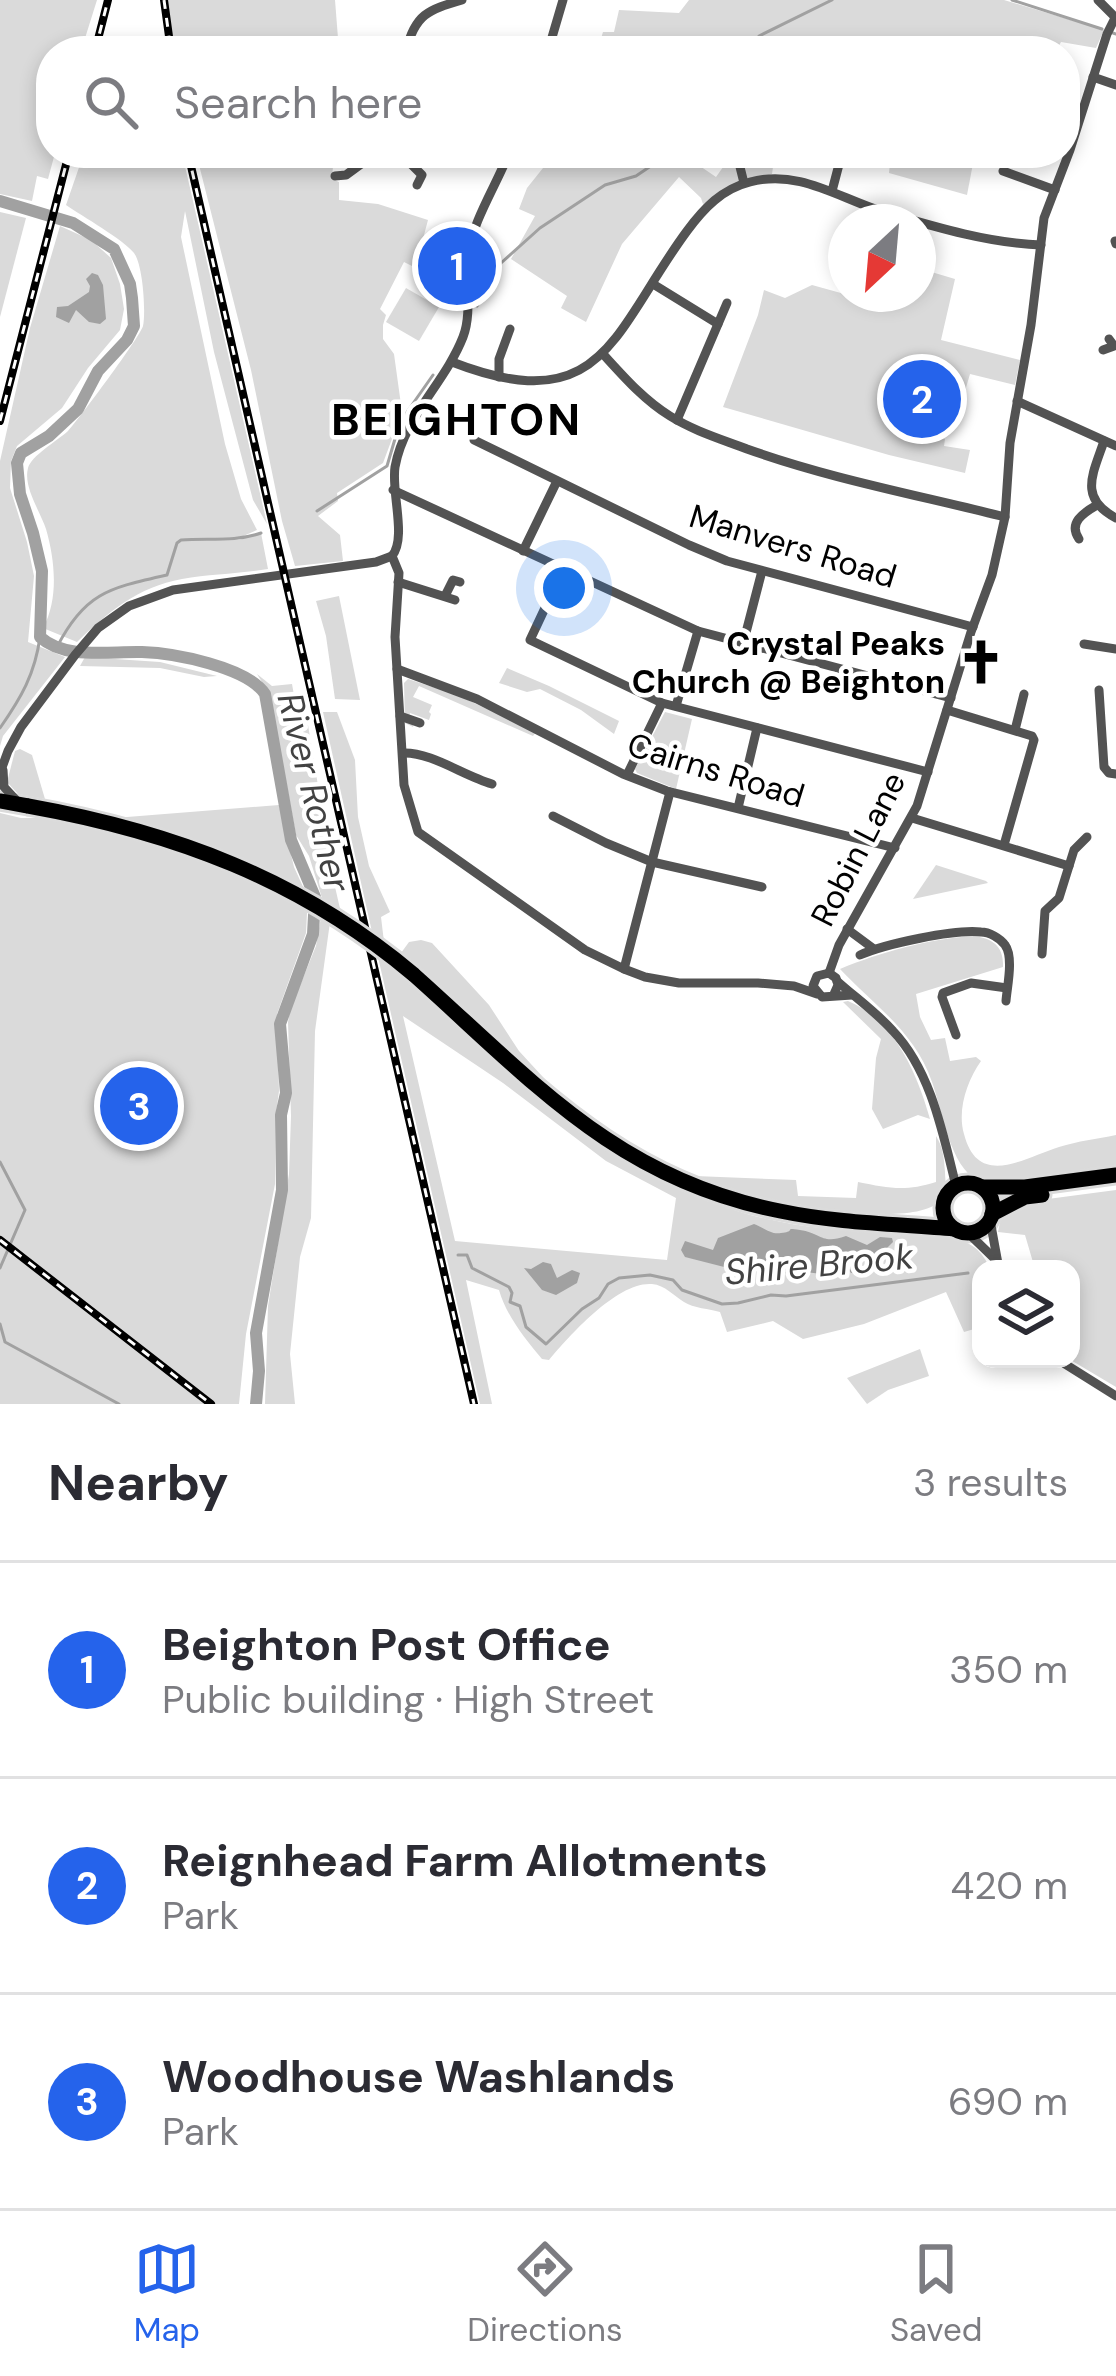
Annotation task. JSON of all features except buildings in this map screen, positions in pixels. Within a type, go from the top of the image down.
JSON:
[{"type":"highway","points":[[0,801],[172,842],[241,866],[322,908],[413,974],[559,1106],[618,1149],[693,1186],[749,1204],[816,1217],[961,1231],[981,1229],[991,1217],[1025,1197],[1116,1185]]},
{"type":"highway","points":[[961,1231],[944,1216],[946,1195],[956,1186],[1025,1187],[1116,1175]]},
{"type":"highway","points":[[983,1187],[993,1201],[991,1217]]},
{"type":"highway","points":[[882,1223],[919,1217],[943,1203]]},
{"type":"street","points":[[410,36],[430,9],[461,0]]},
{"type":"street","points":[[552,36],[563,0]]},
{"type":"street","points":[[1098,0],[1116,18]]},
{"type":"street","name":"Robin Lane","points":[[1080,116],[1116,18]]},
{"type":"street","points":[[1093,77],[1116,85]]},
{"type":"street","points":[[344,188],[340,176],[353,168]]},
{"type":"street","points":[[414,168],[423,177]]},
{"type":"street","points":[[28,806],[14,800],[2,782],[2,769],[21,728],[98,628],[123,610],[160,593],[392,556],[399,543],[393,490],[398,453],[406,431],[465,334],[468,254],[502,168]]},
{"type":"street","points":[[740,168],[745,183]]},
{"type":"street","points":[[832,191],[838,168]]},
{"type":"street","name":"Robin Lane","points":[[834,994],[834,954],[912,818],[992,575],[1005,517],[1010,443],[1047,209],[1062,168]]},
{"type":"street","points":[[1003,171],[1055,190]]},
{"type":"street","points":[[452,362],[499,377],[548,380],[571,374],[603,354],[627,325],[698,216],[718,196],[761,179],[792,179],[927,224],[1004,242],[1041,245]]},
{"type":"street","points":[[653,284],[718,324]]},
{"type":"street","points":[[676,420],[727,303]]},
{"type":"street","points":[[499,377],[499,359],[510,329]]},
{"type":"street","points":[[603,354],[636,389],[676,420],[768,457],[839,478],[1005,517]]},
{"type":"street","points":[[1017,401],[1110,444],[1091,489],[1096,505],[1116,518]]},
{"type":"street","name":"Manvers Road","points":[[473,440],[702,551],[762,572],[973,627]]},
{"type":"street","points":[[523,551],[557,481]]},
{"type":"street","points":[[393,490],[698,631],[949,704],[1032,736],[1004,844]]},
{"type":"street","points":[[1079,539],[1076,522],[1096,505]]},
{"type":"street","points":[[392,556],[398,569],[394,610],[404,785],[418,832],[585,950],[645,977],[679,983],[815,988],[826,998],[852,994]]},
{"type":"street","points":[[743,644],[762,572]]},
{"type":"street","points":[[398,582],[450,598],[453,580],[460,582]]},
{"type":"street","points":[[545,608],[530,640],[662,703],[928,772]]},
{"type":"street","points":[[676,706],[698,631]]},
{"type":"street","points":[[1084,644],[1116,646]]},
{"type":"street","name":"Cairns Road","points":[[397,669],[477,700],[670,792],[895,848]]},
{"type":"street","points":[[1099,690],[1104,767],[1116,774]]},
{"type":"street","points":[[1015,730],[1024,694]]},
{"type":"street","points":[[627,775],[662,703]]},
{"type":"street","points":[[400,716],[420,723]]},
{"type":"street","points":[[1101,719],[1114,716]]},
{"type":"street","points":[[738,808],[757,728]]},
{"type":"street","points":[[403,753],[423,754],[492,784]]},
{"type":"street","points":[[624,969],[670,792]]},
{"type":"street","points":[[553,816],[652,862],[761,887]]},
{"type":"street","points":[[912,818],[1069,866]]},
{"type":"street","points":[[1042,954],[1045,911],[1059,898],[1077,846],[1087,837]]},
{"type":"street","points":[[847,929],[874,949]]},
{"type":"street","points":[[860,955],[962,932],[988,932],[1009,952],[1006,1001]]},
{"type":"street","points":[[815,988],[817,976],[833,977],[897,1035],[915,1061],[935,1111],[956,1186]]},
{"type":"street","points":[[956,1035],[938,995],[971,982],[1007,988]]},
{"type":"street","points":[[991,1217],[997,1260]]},
{"type":"street","points":[[961,1231],[993,1260]]},
{"type":"street","points":[[1071,1368],[1116,1396]]},
{"type":"shaded area","points":[[0,0],[97,0],[86,36],[36,36],[36,168],[51,168],[48,179],[37,176],[32,201],[0,194]]},
{"type":"shaded area","points":[[166,0],[335,0],[338,36],[172,36]]},
{"type":"shaded area","points":[[689,0],[1004,0],[1104,30],[1096,48],[1080,45],[1080,36],[602,36],[614,32],[619,10],[679,13]]},
{"type":"shaded area","points":[[79,168],[185,168],[267,524],[253,500],[214,352],[185,211],[181,237],[225,444],[241,499],[257,530],[241,537],[216,538],[239,540],[261,533],[268,569],[182,579],[151,588],[112,611],[77,642],[43,628],[51,605],[53,566],[46,529],[28,483],[28,468],[68,431],[96,395],[143,326],[144,310],[134,253],[66,205]]},
{"type":"shaded area","points":[[200,168],[333,168],[339,200],[378,204],[428,220],[418,269],[404,262],[380,309],[386,315],[383,339],[394,354],[402,412],[383,463],[337,493],[338,501],[318,516],[340,535],[343,561],[295,566]]},
{"type":"shaded area","points":[[543,168],[703,168],[716,177],[722,168],[773,168],[772,174],[732,185],[703,204],[679,177],[622,244],[586,322],[561,308],[567,296],[511,259],[535,216],[519,209],[527,188]]},
{"type":"shaded area","points":[[890,168],[972,168],[967,195],[889,173]]},
{"type":"shaded area","points":[[0,212],[26,218],[0,317]]},
{"type":"shaded area","points":[[60,226],[91,240],[111,258],[124,309],[120,330],[62,408],[17,446],[11,461],[10,488],[34,576],[28,642],[65,657],[0,746],[0,461],[30,328]]},
{"type":"shaded area","points":[[936,273],[955,279],[941,340],[1020,360],[1015,385],[970,374],[962,401],[941,399],[929,434],[945,439],[944,446],[970,450],[965,473],[723,407],[764,290],[785,298],[812,285],[828,289],[828,312],[936,312]]},
{"type":"shaded area","points":[[406,288],[439,307],[419,341],[386,322]]},
{"type":"shaded area","points":[[339,596],[360,700],[335,699],[316,601]]},
{"type":"shaded area","points":[[85,657],[160,662],[217,676],[160,668],[80,666]]},
{"type":"shaded area","points":[[507,668],[619,721],[614,734],[540,689],[527,692],[499,683]]},
{"type":"shaded area","points":[[257,674],[272,686],[292,684],[298,718],[308,725],[322,830],[341,913],[322,898],[309,856],[296,835],[270,695]]},
{"type":"shaded area","points":[[408,679],[457,695],[536,732],[533,736],[419,686],[413,697],[432,705],[431,714],[429,720],[410,713],[415,719],[413,727],[405,723],[404,683]]},
{"type":"shaded area","points":[[323,712],[337,712],[355,760],[358,817],[369,866],[390,912],[381,917],[384,942],[372,932]]},
{"type":"shaded area","points":[[665,712],[692,719],[676,789],[635,769]]},
{"type":"shaded area","points":[[15,751],[32,755],[45,799],[18,794],[7,782]]},
{"type":"shaded area","points":[[279,805],[304,889],[306,933],[277,1014],[275,1184],[246,1334],[239,1404],[0,1404],[0,813],[21,818],[127,817]]},
{"type":"shaded area","points":[[936,865],[986,881],[988,883],[913,899]]},
{"type":"shaded area","points":[[321,917],[330,922],[315,1031],[311,1218],[300,1257],[290,1354],[295,1404],[265,1404],[268,1306],[289,1174],[288,1022],[316,946]]},
{"type":"shaded area","points":[[973,936],[996,944],[1003,967],[916,994],[931,1040],[945,1038],[950,1061],[976,1057],[981,1061],[963,1106],[962,1125],[971,1151],[980,1161],[1004,1165],[1116,1135],[1116,1169],[1005,1182],[978,1180],[968,1173],[948,1137],[932,1082],[915,1048],[840,969],[905,947]]},
{"type":"shaded area","points":[[409,942],[432,943],[489,1005],[519,1051],[553,1088],[542,1084],[401,953]]},
{"type":"shaded area","points":[[378,957],[551,1110],[636,1168],[682,1191],[764,1218],[821,1228],[944,1236],[974,1247],[985,1260],[972,1260],[972,1330],[964,1332],[946,1292],[864,1324],[803,1339],[773,1321],[727,1332],[720,1312],[688,1304],[652,1284],[639,1285],[610,1300],[549,1360],[542,1359],[523,1335],[499,1290],[466,1280],[492,1404],[480,1404]],"holes":[[[403,1016],[503,1083],[606,1161],[676,1198],[667,1260],[455,1241]]]},
{"type":"shaded area","points":[[843,1002],[879,1021],[902,1050],[930,1119],[918,1115],[883,1129],[872,1109],[881,1039]]},
{"type":"shaded area","points":[[936,1136],[944,1157],[942,1199],[925,1209],[898,1214],[788,1203],[702,1183],[695,1176],[796,1180],[798,1196],[856,1198],[858,1182],[897,1188],[936,1182]]},
{"type":"shaded area","points":[[1116,1190],[1116,1387],[1080,1366],[1080,1260],[1032,1260],[1025,1235],[998,1232],[1001,1217],[1025,1202]]},
{"type":"shaded area","points":[[920,1349],[929,1376],[888,1390],[867,1404],[847,1378]]},
{"type":"water","points":[[92,273],[103,285],[106,319],[100,324],[89,322],[76,310],[69,323],[56,317],[57,307],[68,306],[89,292],[86,279]]},
{"type":"water","points":[[754,1224],[774,1233],[795,1229],[826,1239],[846,1236],[867,1245],[880,1237],[893,1242],[877,1258],[859,1261],[862,1272],[851,1273],[841,1261],[831,1261],[818,1274],[785,1273],[754,1257],[732,1269],[685,1257],[681,1250],[685,1241],[713,1250],[718,1238]]},
{"type":"water","points":[[551,1264],[557,1278],[572,1270],[580,1273],[577,1283],[556,1295],[542,1290],[524,1268]]},
{"type":"waterway","points":[[759,36],[832,0]]},
{"type":"waterway","points":[[1012,0],[1102,29]]},
{"type":"waterway","points":[[477,306],[501,263],[540,228],[605,185],[648,168]]},
{"type":"waterway","name":"River Rother","points":[[0,201],[73,223],[114,249],[132,298],[134,326],[127,340],[98,371],[78,409],[49,436],[21,453],[17,463],[20,494],[42,571],[40,637],[75,652],[172,655],[227,669],[256,684],[265,694],[291,840],[315,897],[313,934],[280,1024],[286,1093],[281,1115],[282,1190],[256,1333],[256,1404]]},
{"type":"waterway","points":[[317,511],[387,466],[400,422],[433,375]]},
{"type":"waterway","points":[[57,647],[78,614],[101,595],[167,575],[181,540],[261,533]]},
{"type":"waterway","points":[[0,728],[26,685],[40,637]]},
{"type":"waterway","points":[[0,1162],[25,1210],[0,1268]]},
{"type":"waterway","name":"Shire Brook","points":[[458,1255],[467,1255],[472,1268],[509,1287],[510,1302],[520,1306],[526,1327],[546,1344],[619,1278],[650,1275],[673,1280],[682,1290],[722,1304],[968,1273]]},
{"type":"waterway","points":[[0,1324],[5,1342],[119,1404]]},
{"type":"railway","points":[[99,36],[108,0]]},
{"type":"railway","points":[[164,0],[169,36]]},
{"type":"railway","points":[[0,421],[65,168]]},
{"type":"railway","points":[[191,168],[474,1404]]},
{"type":"railway","points":[[0,1240],[211,1404]]},
{"type":"place","name":"Beighton Post Office","points":[[457,266]]},
{"type":"place","name":"Reignhead Farm Allotments","points":[[922,399]]},
{"type":"place","name":"Crystal Peaks Church @ Beighton","points":[[981,662]]},
{"type":"place","name":"Woodhouse Washlands","points":[[139,1106]]},
{"type":"district","name":"BEIGHTON","points":[[457,419]]}]
